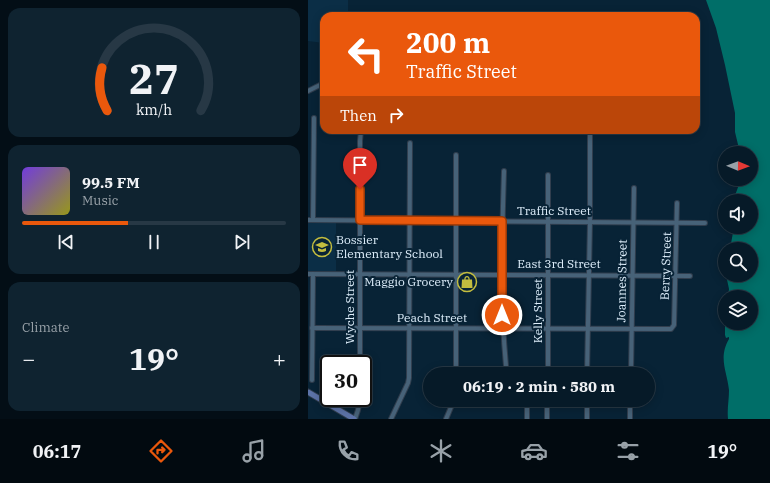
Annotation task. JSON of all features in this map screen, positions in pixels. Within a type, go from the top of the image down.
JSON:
[{"type":"main road","points":[[308,392],[354,419]]},
{"type":"street","points":[[308,91],[320,84]]},
{"type":"street","points":[[313,220],[314,118]]},
{"type":"street","name":"Wyche Street","points":[[360,355],[361,134]]},
{"type":"street","points":[[587,367],[590,134]]},
{"type":"street","points":[[391,419],[408,383],[410,328],[410,143]]},
{"type":"street","points":[[456,155],[456,367]]},
{"type":"street","points":[[504,171],[502,221],[502,328],[506,366]]},
{"type":"street","name":"Kelly Street","points":[[548,175],[548,367]]},
{"type":"street","name":"Joannes Street","points":[[631,367],[634,188]]},
{"type":"street","name":"Berry Street","points":[[671,329],[674,325],[678,203]]},
{"type":"street","name":"Traffic Street","points":[[308,220],[705,223]]},
{"type":"street","points":[[311,274],[312,380]]},
{"type":"street","name":"East 3rd Street","points":[[311,274],[548,274],[690,276]]},
{"type":"street","name":"Peach Street","points":[[312,328],[671,329]]},
{"type":"street","points":[[354,419],[358,407]]},
{"type":"street","points":[[446,419],[451,407]]},
{"type":"street","points":[[527,407],[527,419]]},
{"type":"street","points":[[547,407],[547,419]]},
{"type":"street","points":[[587,407],[587,419]]},
{"type":"street","points":[[630,407],[630,419]]},
{"type":"shaded area","points":[[308,0],[348,0],[348,12],[320,12],[320,42],[308,41]]},
{"type":"shaded area","points":[[706,0],[770,0],[770,419],[728,419],[729,390],[724,364],[724,352],[729,337],[726,338],[725,330],[758,330],[758,290],[729,290],[728,282],[758,282],[758,242],[731,242],[733,234],[758,234],[758,194],[736,194],[738,186],[758,186],[758,146],[738,146],[735,132],[735,113],[716,28]]},
{"type":"shaded area","name":"Bossier Elementary School","points":[[308,220],[336,220],[336,274],[308,274]]},
{"type":"place","name":"Bossier Elementary School","points":[[322,247]]},
{"type":"place","name":"Maggio Grocery","points":[[467,282]]},
{"type":"route","points":[[360,189],[360,220],[502,221],[502,315]]}]
